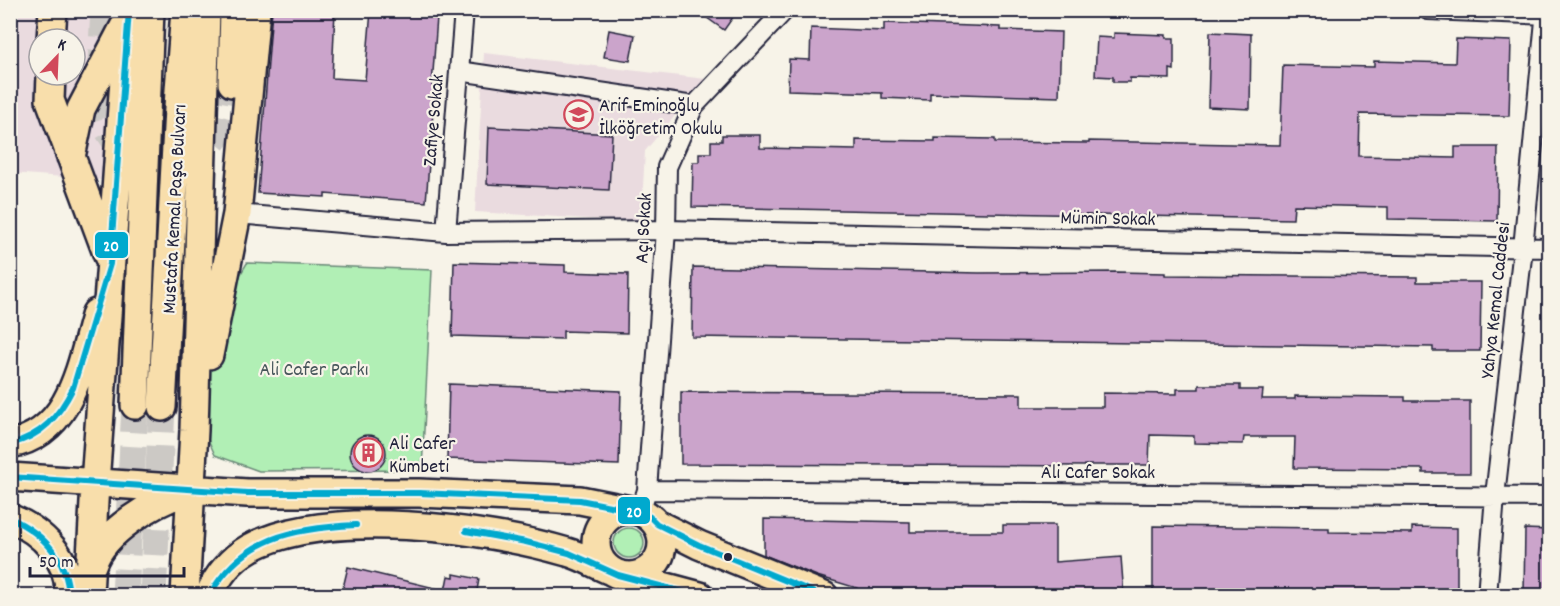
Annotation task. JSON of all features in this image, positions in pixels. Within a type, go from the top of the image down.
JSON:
[{"type":"main road","points":[[51,27],[52,10]]},
{"type":"main road","name":"Mustafa Kemal Paşa Bulvarı","points":[[162,407],[185,10]]},
{"type":"main road","points":[[185,596],[194,430],[206,10]]},
{"type":"main road","points":[[232,83],[234,10]]},
{"type":"main road","points":[[194,430],[237,214],[256,10]]},
{"type":"main road","points":[[71,158],[81,109],[136,13]]},
{"type":"main road","points":[[90,584],[110,264],[136,13]]},
{"type":"main road","name":"Mustafa Kemal Paşa Bulvarı","points":[[135,405],[136,13]]},
{"type":"main road","points":[[10,444],[25,441],[47,428],[65,405],[73,388],[110,264],[50,100],[51,87]]},
{"type":"main road","points":[[10,477],[247,493],[419,493],[580,500],[643,509],[699,545],[824,596]]},
{"type":"main road","points":[[90,584],[96,554],[102,544],[115,532],[150,509],[190,489]]},
{"type":"main road","points":[[643,509],[662,534],[661,554],[649,571],[619,574],[602,562],[597,553],[598,532],[610,516],[643,509]]},
{"type":"main road","points":[[10,518],[25,525],[48,543],[65,569],[69,580],[69,596]]},
{"type":"main road","points":[[209,596],[227,566],[248,549],[297,532],[343,526],[402,526],[482,533],[569,552],[619,574],[700,596]]},
{"type":"street","name":"Zafiye Sokak","points":[[446,232],[464,10]]},
{"type":"street","name":"Açı Sokak","points":[[643,509],[666,230],[667,167],[694,106],[785,10]]},
{"type":"street","points":[[1428,10],[1547,13]]},
{"type":"street","name":"Yahya Kemal Caddesi","points":[[1487,596],[1494,496],[1547,13]]},
{"type":"street","points":[[459,71],[694,106]]},
{"type":"street","name":"Mümin Sokak","points":[[237,214],[446,232],[666,230],[1550,248]]},
{"type":"street","name":"Ali Cafer Sokak","points":[[643,509],[1550,497]]},
{"type":"shaded area","points":[[10,11],[164,11],[156,184],[11,173]]},
{"type":"shaded area","name":"Arif Eminoğlu İlköğretim Okulu","points":[[484,53],[706,79],[645,151],[641,222],[475,212]]},
{"type":"green space","name":"Ali Cafer Parkı","points":[[247,263],[432,270],[422,470],[259,471],[215,455],[201,424],[212,344],[226,299]]},
{"type":"green space","points":[[629,528],[639,533],[644,543],[639,553],[629,558],[619,553],[614,543],[619,533]]},
{"type":"building","points":[[272,10],[335,10],[332,78],[365,80],[371,11],[437,17],[432,86],[435,86],[426,202],[325,194],[325,197],[258,193]]},
{"type":"building","points":[[696,10],[738,10],[724,30]]},
{"type":"building","points":[[884,23],[1000,27],[1000,30],[1061,32],[1059,97],[930,93],[930,100],[882,98],[882,93],[788,90],[789,59],[810,60],[811,28],[884,31]]},
{"type":"building","points":[[609,30],[635,35],[630,61],[604,57]]},
{"type":"building","points":[[1210,32],[1251,34],[1250,109],[1208,107]]},
{"type":"building","points":[[1114,33],[1166,35],[1166,38],[1174,38],[1174,70],[1170,69],[1170,79],[1130,78],[1130,82],[1113,82],[1113,77],[1095,76],[1097,37],[1114,38]]},
{"type":"building","points":[[1456,39],[1511,41],[1509,116],[1360,114],[1359,156],[1455,158],[1455,147],[1498,147],[1497,221],[1388,219],[1388,207],[1294,205],[1293,219],[692,207],[693,162],[699,162],[699,153],[711,153],[711,141],[722,141],[722,135],[760,135],[760,148],[856,150],[856,140],[935,141],[935,138],[995,139],[995,142],[1089,143],[1089,141],[1280,145],[1283,65],[1374,67],[1374,61],[1455,63]]},
{"type":"building","points":[[489,127],[612,134],[609,190],[487,184]]},
{"type":"building","points":[[454,262],[565,265],[565,272],[628,274],[627,333],[563,331],[563,339],[452,336]]},
{"type":"building","points":[[693,267],[979,273],[1117,272],[1165,273],[1165,275],[1417,277],[1417,282],[1481,282],[1480,351],[1433,351],[1433,347],[692,337]]},
{"type":"building","points":[[449,384],[621,391],[619,465],[447,459]]},
{"type":"building","points":[[1199,385],[1240,385],[1240,390],[1263,390],[1262,399],[1295,399],[1295,396],[1405,397],[1405,401],[1470,401],[1470,473],[1423,473],[1423,469],[1294,468],[1295,437],[1244,437],[1243,444],[1194,443],[1194,436],[1150,435],[1149,465],[681,464],[681,392],[1021,394],[1021,407],[1103,407],[1103,393],[1177,394],[1177,389],[1199,389]]},
{"type":"building","name":"Ali Cafer Kümbeti","points":[[368,435],[381,440],[386,453],[381,466],[368,471],[355,466],[350,453],[355,440]]},
{"type":"building","points":[[764,519],[910,522],[910,532],[1003,532],[1003,525],[1055,525],[1055,562],[1121,557],[1124,596],[857,591],[857,588],[817,576],[764,555]]},
{"type":"building","points":[[1153,526],[1329,528],[1329,532],[1412,533],[1412,527],[1457,528],[1457,596],[1153,595]]},
{"type":"building","points":[[1525,529],[1550,530],[1550,594],[1524,594]]},
{"type":"building","points":[[348,567],[439,589],[438,596],[341,596]]},
{"type":"building","points":[[454,574],[479,579],[476,596],[444,596],[448,576],[454,577]]},
{"type":"tunnel","points":[[104,10],[100,106],[111,135],[130,154],[156,163],[170,163],[197,155],[208,147],[224,124],[232,83]]},
{"type":"tunnel","points":[[125,596],[135,405]]},
{"type":"tunnel","points":[[153,596],[162,407]]},
{"type":"transit line","name":"20","points":[[10,444],[31,436],[48,424],[68,398],[110,264],[129,10]]},
{"type":"transit line","name":"20","points":[[10,477],[247,493],[419,493],[580,500],[640,512],[657,524],[699,545],[823,596]]},
{"type":"transit line","name":"20","points":[[10,518],[33,532],[52,549],[64,570],[69,596]]},
{"type":"transit line","name":"20","points":[[209,596],[222,576],[237,560],[254,548],[291,533],[333,526],[356,525]]},
{"type":"transit line","name":"20","points":[[466,531],[569,553],[618,575],[698,596]]},
{"type":"place","name":"Arif Eminoğlu İlköğretim Okulu","points":[[578,115]]},
{"type":"place","name":"Ali Cafer Kümbeti","points":[[368,453]]}]
